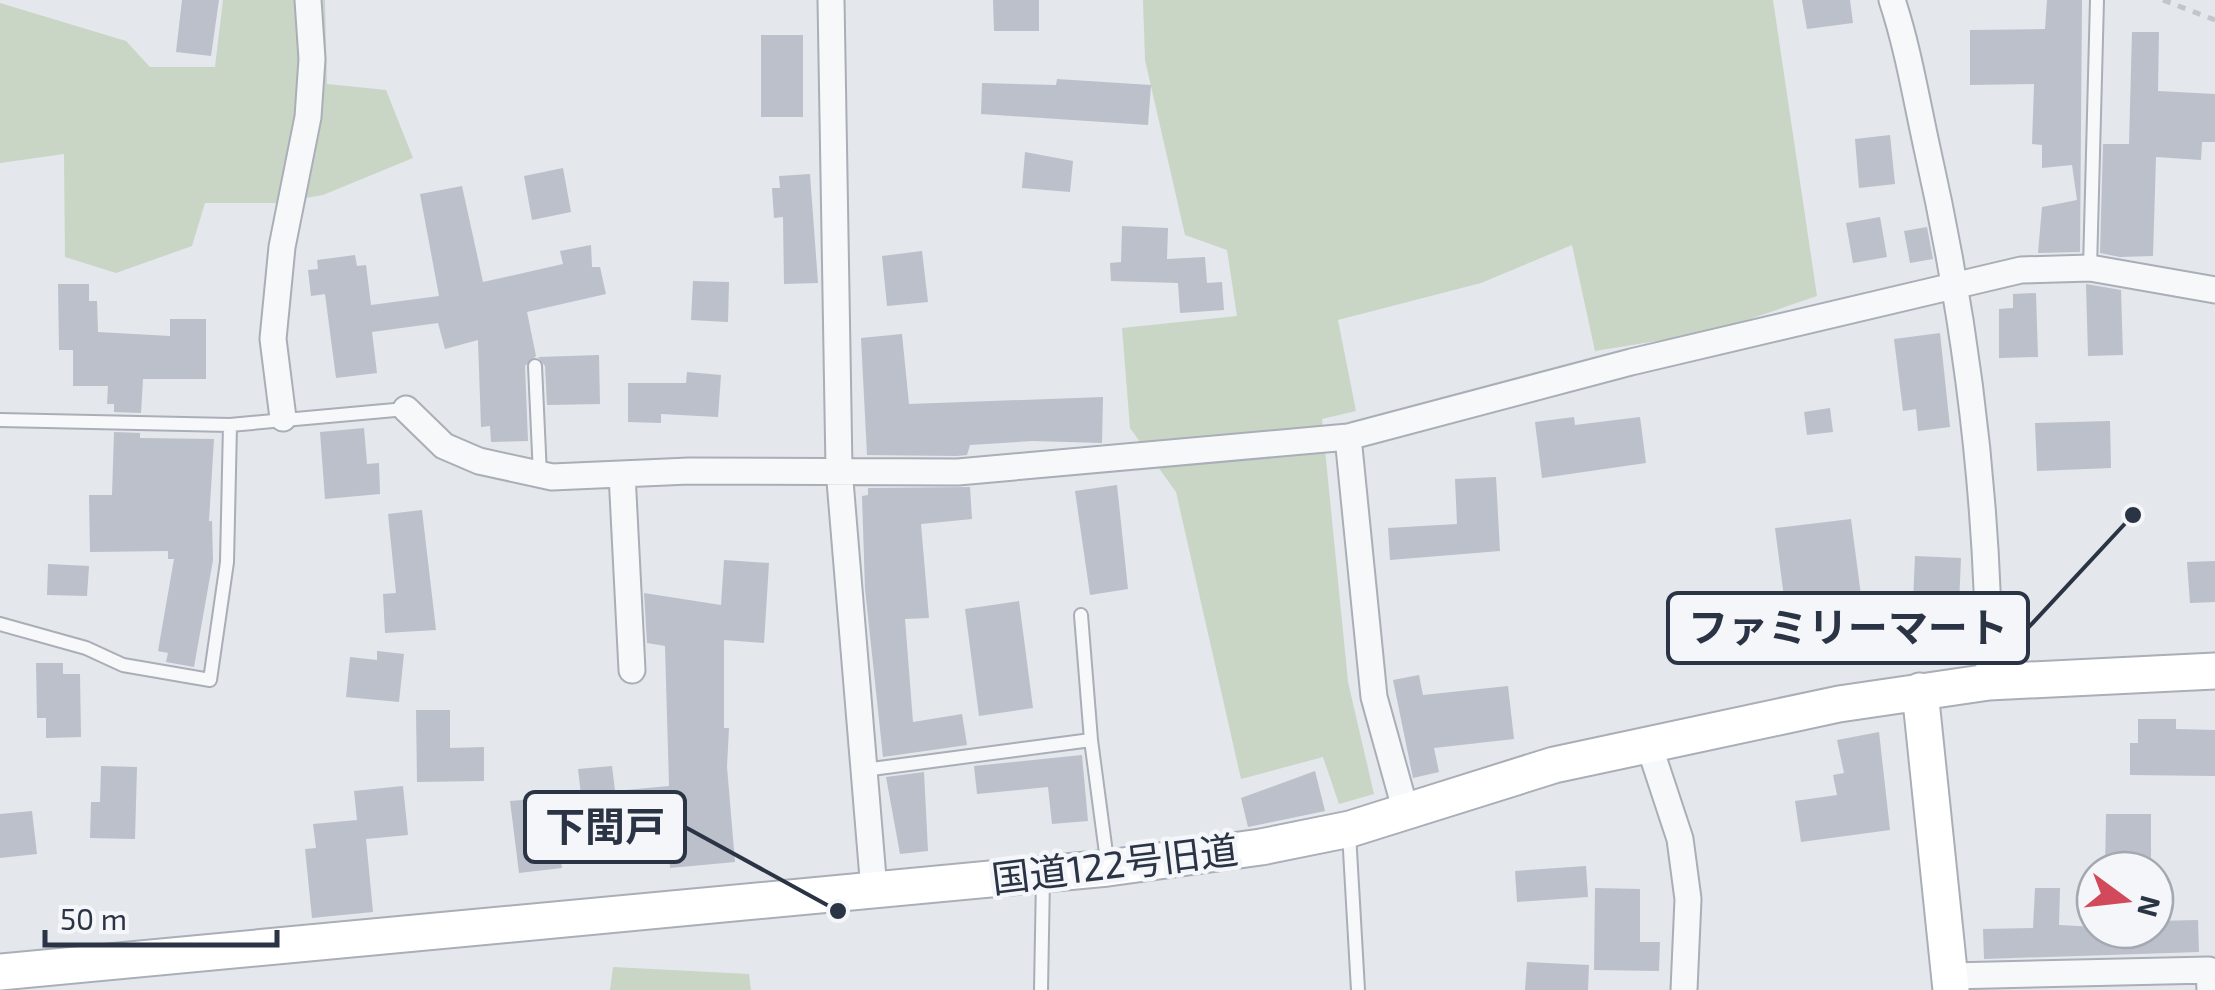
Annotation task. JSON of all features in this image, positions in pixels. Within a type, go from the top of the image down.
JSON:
[{"type":"street","points":[[283,418],[273,338],[282,247],[308,117],[312,59],[308,0]]},
{"type":"street","points":[[831,0],[839,470],[874,890]]},
{"type":"street","points":[[1892,0],[1956,284],[1980,448],[1989,581],[1989,682]]},
{"type":"street","points":[[406,409],[444,446],[479,461],[540,475],[958,472],[1348,437],[1631,362],[2021,270],[2090,268],[2215,290]]},
{"type":"street","points":[[1348,437],[1374,697],[1406,812]]},
{"type":"street","points":[[622,474],[632,670]]},
{"type":"street","name":"国道122号旧道","points":[[18,977],[1044,876],[1261,847],[1350,829],[1554,765],[1648,742],[1920,691],[1989,682],[2215,671]]},
{"type":"street","points":[[1920,691],[1950,983],[2209,970],[2210,990]]},
{"type":"street","points":[[1648,742],[1680,839],[1688,899],[1684,990]]},
{"type":"lane","points":[[2090,268],[2098,0]]},
{"type":"lane","points":[[535,366],[540,475]]},
{"type":"lane","points":[[0,420],[230,426],[406,409]]},
{"type":"lane","points":[[0,624],[86,648],[123,665],[210,680],[227,562],[230,426]]},
{"type":"lane","points":[[1081,615],[1108,868]]},
{"type":"lane","points":[[864,770],[1092,740]]},
{"type":"lane","points":[[1350,829],[1358,990]]},
{"type":"lane","points":[[1042,990],[1044,876]]},
{"type":"path","points":[[2163,0],[2215,20]]},
{"type":"green space","points":[[223,0],[325,0],[327,84],[386,90],[413,158],[323,195],[277,203],[205,203],[192,246],[116,273],[65,257],[64,154],[0,163],[0,3],[126,41],[150,67],[215,67]]},
{"type":"green space","points":[[1143,0],[1773,0],[1817,296],[1712,332],[1595,351],[1572,245],[1481,283],[1338,320],[1356,411],[1322,419],[1348,682],[1374,794],[1339,804],[1323,757],[1241,779],[1176,492],[1130,428],[1122,328],[1237,316],[1227,250],[1185,235],[1145,60]]},
{"type":"green space","points":[[613,967],[749,974],[751,990],[610,990]]},
{"type":"building","points":[[182,0],[219,0],[211,56],[176,52]]},
{"type":"building","points":[[993,0],[1039,0],[1039,31],[994,31]]},
{"type":"building","points":[[1802,0],[1850,0],[1853,23],[1807,29]]},
{"type":"building","points":[[2047,0],[2082,0],[2080,252],[2038,253],[2042,207],[2077,200],[2072,165],[2042,168],[2042,145],[2032,144],[2034,84],[1970,85],[1970,30],[2045,29]]},
{"type":"building","points":[[2132,32],[2159,32],[2158,91],[2215,94],[2215,142],[2202,142],[2201,160],[2156,157],[2153,256],[2120,257],[2100,253],[2103,144],[2129,144]]},
{"type":"building","points":[[761,35],[803,35],[803,117],[761,117]]},
{"type":"building","points":[[1057,79],[1151,85],[1148,125],[981,114],[982,83],[1056,85]]},
{"type":"building","points":[[1890,135],[1895,184],[1859,188],[1855,139]]},
{"type":"building","points":[[1025,152],[1073,161],[1070,192],[1022,188]]},
{"type":"building","points":[[563,168],[571,212],[532,220],[524,176]]},
{"type":"building","points":[[810,174],[818,283],[784,284],[783,217],[774,218],[772,188],[780,188],[779,176]]},
{"type":"building","points":[[462,186],[483,282],[563,264],[560,251],[591,245],[592,267],[600,267],[606,294],[527,312],[536,356],[525,366],[528,441],[491,442],[490,426],[481,427],[478,340],[445,349],[438,323],[372,332],[377,373],[336,378],[325,294],[311,296],[308,270],[318,269],[317,260],[355,255],[357,266],[366,265],[371,305],[439,296],[420,194]]},
{"type":"building","points":[[1880,217],[1887,257],[1853,263],[1846,223]]},
{"type":"building","points":[[1122,226],[1168,228],[1167,259],[1205,257],[1207,283],[1222,282],[1224,310],[1180,313],[1178,283],[1111,281],[1110,263],[1121,262]]},
{"type":"building","points":[[1927,227],[1933,259],[1910,263],[1904,231]]},
{"type":"building","points":[[922,251],[928,302],[887,306],[882,256]]},
{"type":"building","points":[[693,281],[729,282],[728,322],[691,320]]},
{"type":"building","points":[[58,284],[89,284],[89,301],[97,301],[98,332],[170,336],[170,319],[206,319],[206,379],[143,379],[141,413],[114,412],[114,404],[107,404],[108,386],[73,386],[73,350],[59,350]]},
{"type":"building","points":[[2086,284],[2121,290],[2123,355],[2088,356]]},
{"type":"building","points":[[2036,293],[2038,357],[1999,358],[1999,309],[2013,308],[2013,294]]},
{"type":"building","points":[[1940,333],[1950,427],[1918,431],[1916,409],[1903,411],[1894,339]]},
{"type":"building","points":[[902,334],[909,404],[1103,397],[1102,443],[1033,441],[970,445],[967,455],[957,456],[867,455],[861,338]]},
{"type":"building","points":[[599,355],[600,404],[547,405],[545,366],[538,357]]},
{"type":"building","points":[[687,372],[721,375],[718,417],[661,414],[661,423],[628,422],[628,383],[686,383]]},
{"type":"building","points":[[1830,408],[1833,432],[1807,435],[1804,412]]},
{"type":"building","points":[[1574,417],[1575,425],[1640,417],[1646,463],[1542,478],[1535,422]]},
{"type":"building","points":[[2110,421],[2111,468],[2037,471],[2035,423]]},
{"type":"building","points":[[364,428],[367,464],[379,463],[380,494],[325,499],[320,432]]},
{"type":"building","points":[[114,432],[140,433],[140,438],[214,439],[209,521],[213,560],[194,667],[166,662],[168,653],[158,651],[174,559],[168,559],[168,551],[90,552],[89,495],[112,495]]},
{"type":"building","points":[[1496,477],[1500,551],[1390,560],[1388,528],[1457,524],[1455,479]]},
{"type":"building","points":[[1117,485],[1128,589],[1090,595],[1075,491]]},
{"type":"building","points":[[970,487],[972,519],[921,524],[929,618],[905,619],[913,722],[962,714],[967,745],[883,757],[865,589],[862,496],[868,495],[868,488]]},
{"type":"building","points":[[422,510],[436,630],[385,633],[383,594],[396,593],[388,514]]},
{"type":"building","points":[[1851,519],[1868,649],[1792,659],[1775,528]]},
{"type":"building","points":[[1915,556],[1961,558],[1958,628],[1912,626]]},
{"type":"building","points":[[724,560],[769,563],[764,643],[724,640],[724,728],[729,728],[727,767],[735,862],[670,868],[668,842],[657,844],[655,822],[557,831],[562,868],[519,873],[510,801],[581,795],[578,769],[612,766],[615,791],[669,786],[665,646],[647,643],[644,593],[721,605]]},
{"type":"building","points":[[2215,561],[2215,602],[2190,603],[2187,562]]},
{"type":"building","points":[[48,564],[89,566],[87,596],[47,595]]},
{"type":"building","points":[[1019,601],[1033,708],[979,716],[965,609]]},
{"type":"building","points":[[377,651],[404,654],[399,702],[346,697],[350,657],[377,660]]},
{"type":"building","points":[[36,663],[63,663],[63,674],[80,674],[81,737],[46,738],[46,718],[37,718]]},
{"type":"building","points":[[1419,675],[1423,695],[1508,686],[1514,739],[1434,748],[1439,772],[1413,778],[1393,680]]},
{"type":"building","points":[[416,710],[450,710],[450,748],[484,747],[484,781],[417,782]]},
{"type":"building","points":[[2138,719],[2176,719],[2176,729],[2215,730],[2215,776],[2130,775],[2130,743],[2138,743]]},
{"type":"building","points":[[1879,732],[1890,830],[1801,842],[1795,801],[1837,795],[1833,775],[1844,773],[1837,740]]},
{"type":"building","points":[[1082,755],[1088,821],[1052,824],[1048,787],[977,794],[974,766]]},
{"type":"building","points":[[101,766],[137,767],[135,839],[90,838],[91,802],[100,802]]},
{"type":"building","points":[[1315,771],[1325,811],[1248,827],[1241,798]]},
{"type":"building","points":[[924,772],[928,851],[900,854],[886,777]]},
{"type":"building","points":[[403,786],[408,835],[366,839],[373,912],[312,918],[305,849],[316,848],[313,824],[357,820],[354,791]]},
{"type":"building","points":[[32,811],[37,854],[0,858],[0,814]]},
{"type":"building","points":[[2106,814],[2151,814],[2151,850],[2105,850]]},
{"type":"building","points":[[1586,866],[1588,897],[1517,902],[1515,871]]},
{"type":"building","points":[[1595,888],[1640,889],[1640,942],[1660,942],[1659,971],[1594,970]]},
{"type":"building","points":[[2035,888],[2060,888],[2059,925],[2075,926],[2075,950],[2175,950],[2175,921],[2198,920],[2199,952],[1984,959],[1983,929],[2033,928]]},
{"type":"building","points":[[1527,962],[1589,965],[1588,990],[1525,990]]},
{"type":"place","name":"ファミリーマート","points":[[2133,515]]},
{"type":"place","name":"下閏戸","points":[[838,911]]}]
